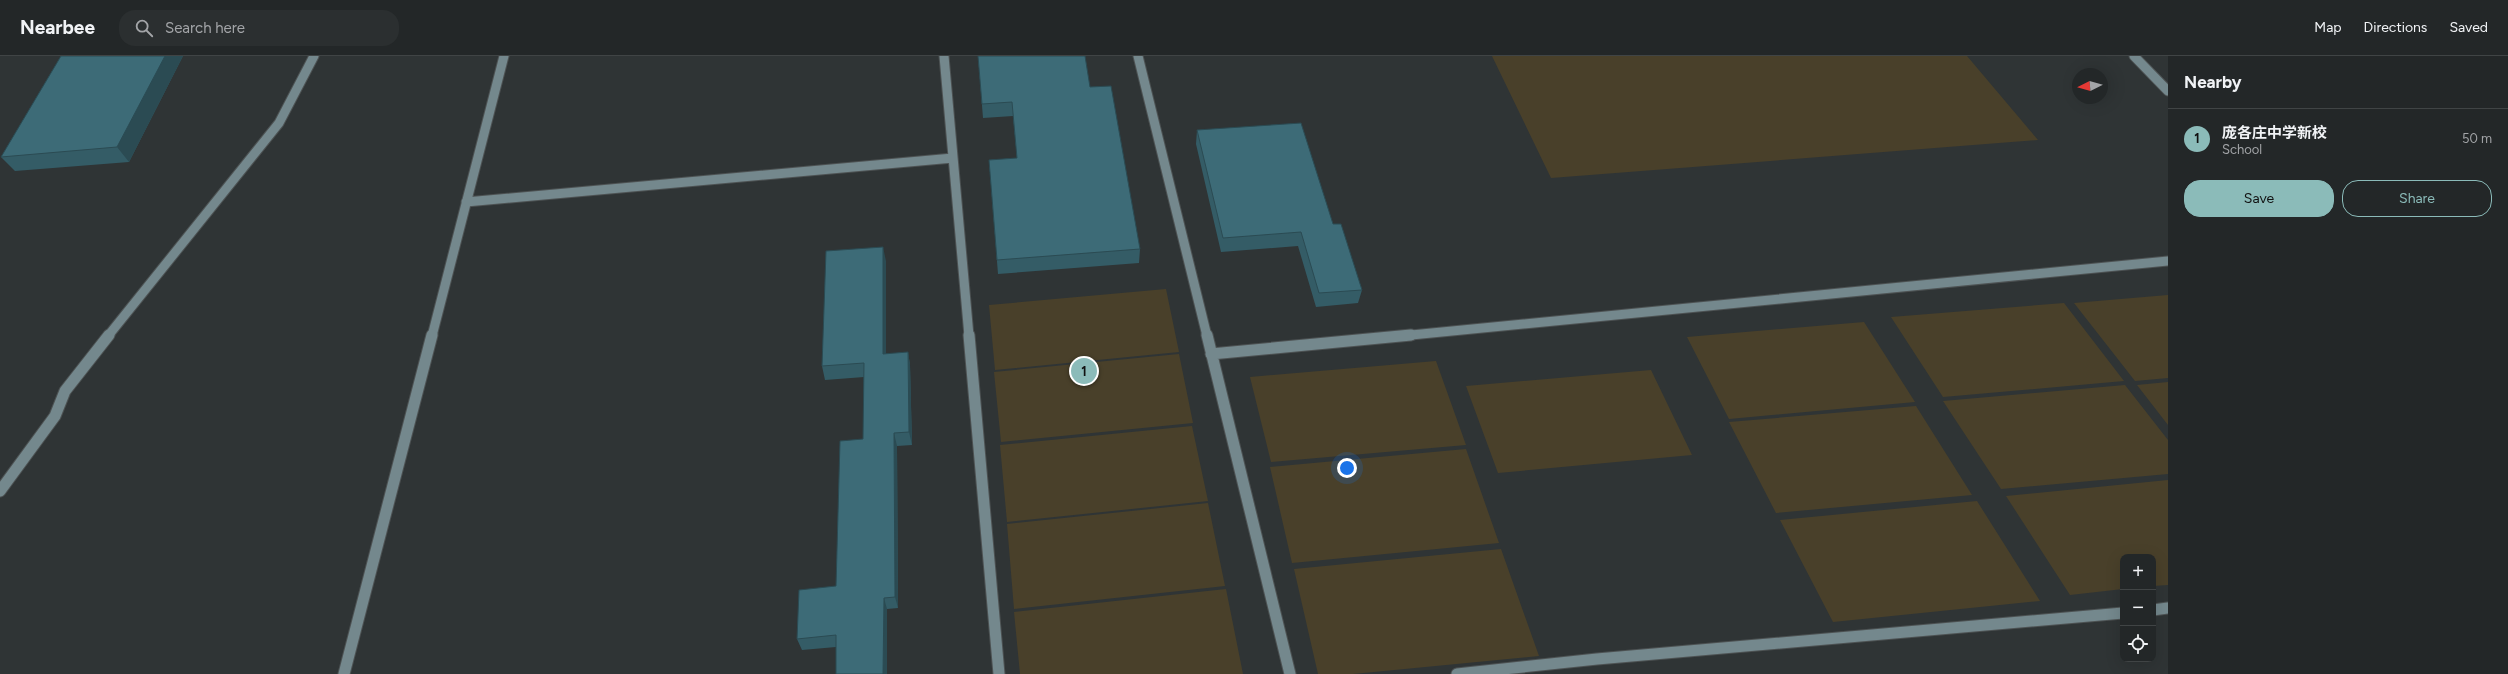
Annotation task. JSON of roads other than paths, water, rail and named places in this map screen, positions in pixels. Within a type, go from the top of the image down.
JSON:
[{"type":"street","points":[[0,491],[55,416],[66,391],[176,249],[278,123],[314,56]]},
{"type":"street","points":[[344,674],[504,56]]},
{"type":"street","points":[[944,56],[999,674]]},
{"type":"street","points":[[1138,56],[1290,674]]},
{"type":"street","points":[[2134,56],[2168,91]]},
{"type":"street","points":[[466,202],[953,158]]},
{"type":"street","points":[[1211,354],[2168,261]]},
{"type":"street","points":[[2156,610],[2168,608]]},
{"type":"street","points":[[1457,674],[1597,659],[2120,613]]},
{"type":"place","name":"庞各庄中学新校","points":[[1084,371]]}]
